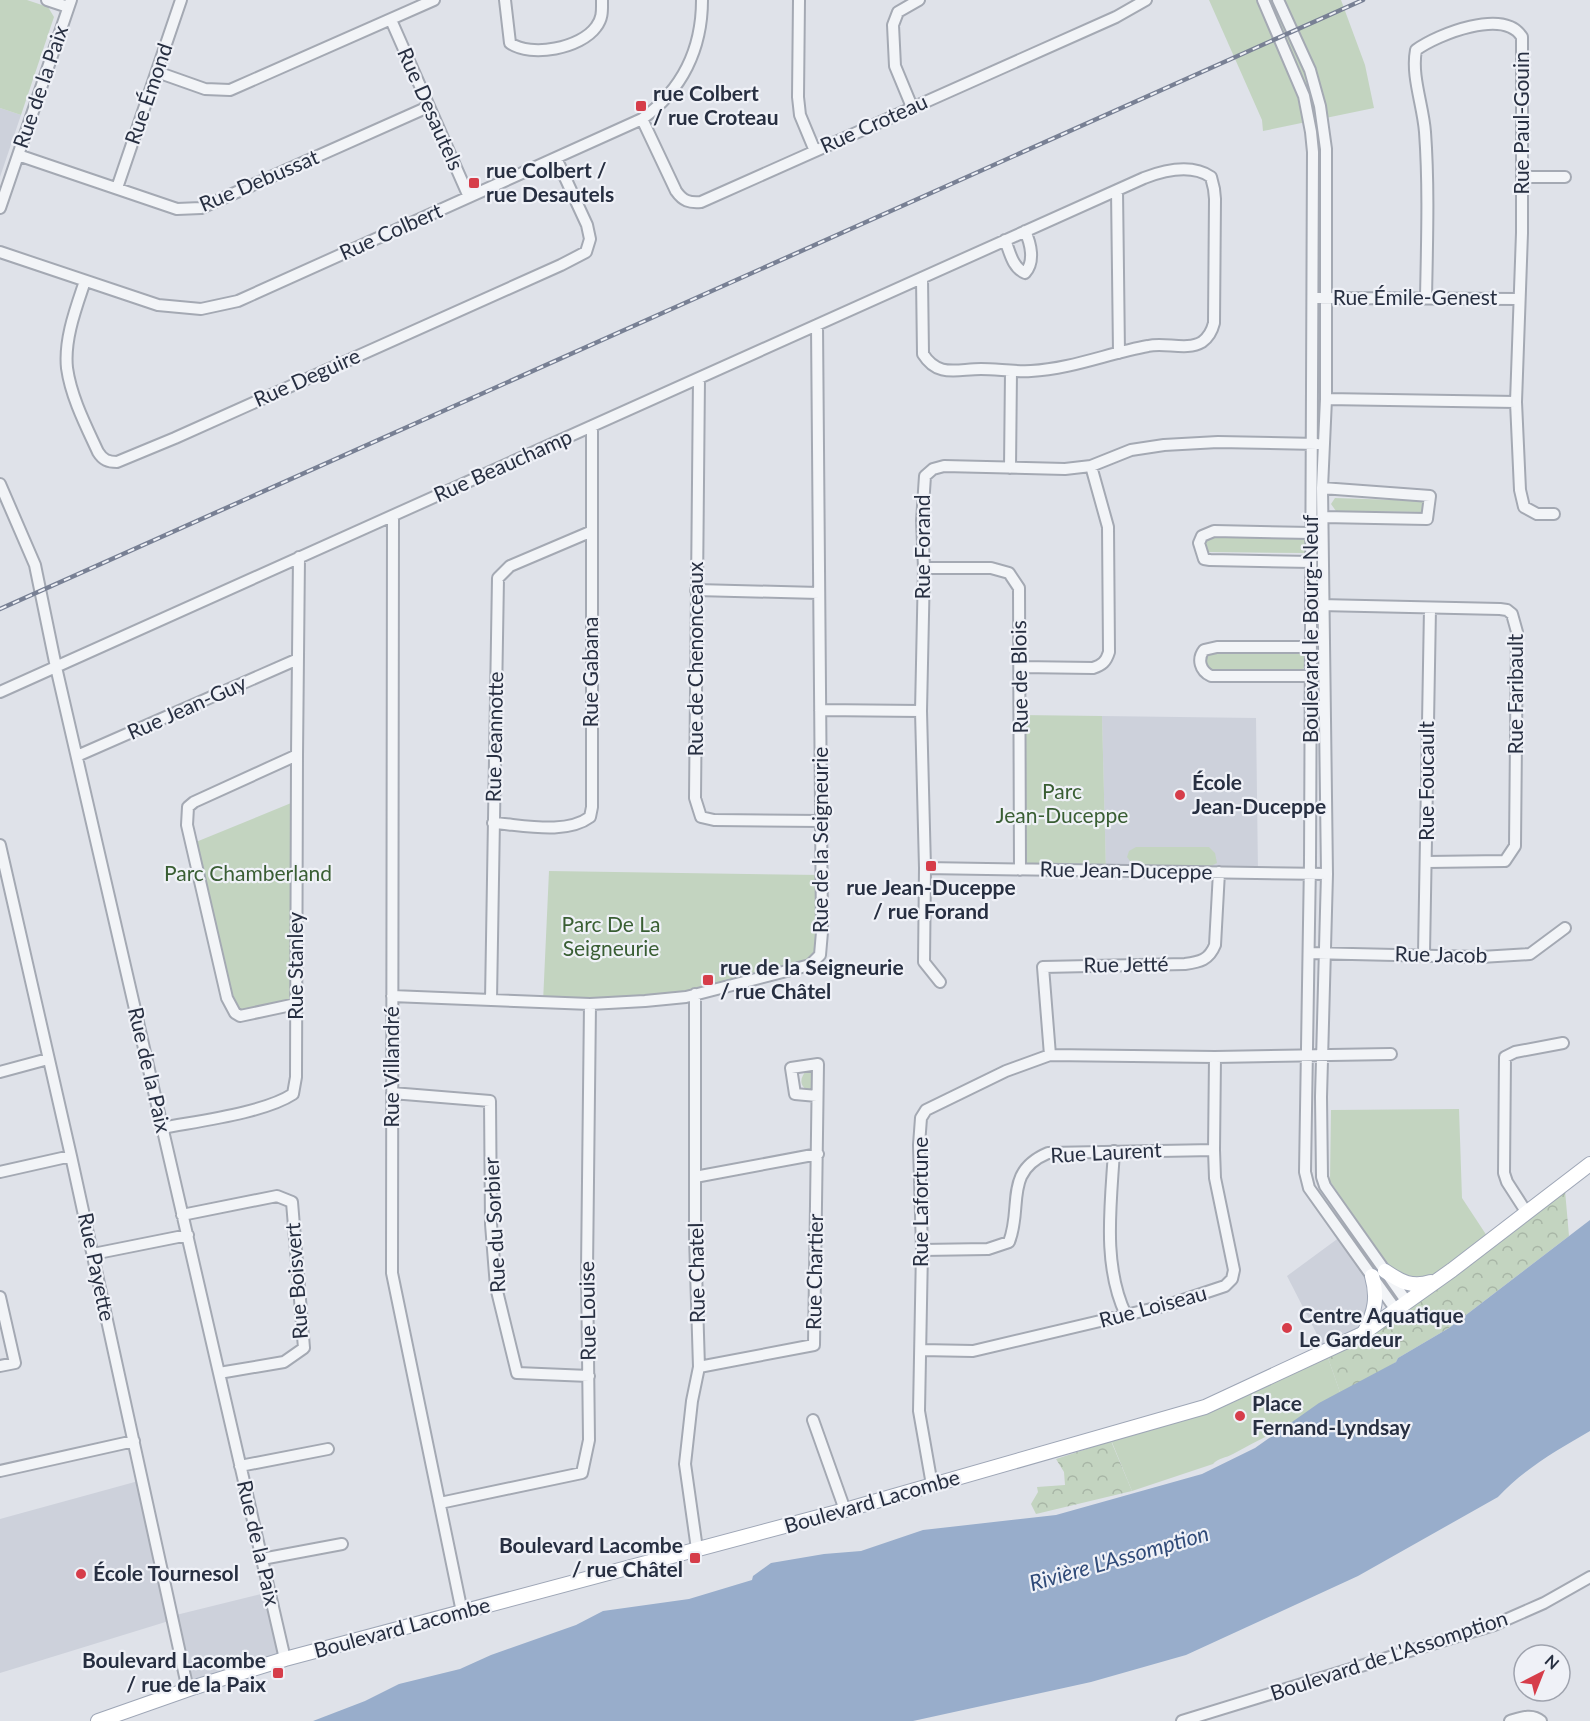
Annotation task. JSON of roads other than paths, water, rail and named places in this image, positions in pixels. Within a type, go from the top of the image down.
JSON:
[{"type":"main road","name":"Boulevard Lacombe","points":[[98,1721],[285,1659],[845,1510],[1205,1407],[1364,1333],[1439,1280],[1590,1164]]},
{"type":"main road","points":[[1364,1333],[1375,1308],[1379,1274],[1416,1286],[1439,1280]]},
{"type":"street","points":[[47,0],[69,4]]},
{"type":"street","name":"Rue Émond","points":[[117,188],[181,0]]},
{"type":"street","points":[[157,72],[205,89],[230,90],[434,0]]},
{"type":"street","points":[[505,0],[510,43],[519,50],[553,49],[588,36],[602,16],[602,0]]},
{"type":"street","name":"Rue Colbert","points":[[0,252],[158,306],[201,309],[250,296],[642,119],[663,101],[685,74],[698,42],[702,0]]},
{"type":"street","points":[[800,0],[798,97],[800,115],[815,151]]},
{"type":"street","points":[[912,107],[895,66],[893,25],[898,12],[919,0]]},
{"type":"street","name":"Rue Croteau","points":[[642,119],[676,191],[681,198],[690,203],[701,202],[1116,17],[1146,0]]},
{"type":"street","name":"Boulevard le Bourg-Neuf","points":[[1263,0],[1304,96],[1311,132],[1310,874],[1305,1172],[1309,1188],[1379,1274]]},
{"type":"street","name":"Boulevard le Bourg-Neuf","points":[[1278,0],[1311,70],[1324,125],[1326,149],[1326,399],[1322,488],[1327,874],[1322,1056],[1322,1177],[1325,1186],[1401,1306]]},
{"type":"street","name":"Rue de la Paix","points":[[0,208],[69,4]]},
{"type":"street","name":"Rue Desautels","points":[[391,20],[469,197]]},
{"type":"street","name":"Rue Paul-Gouin","points":[[1426,298],[1428,178],[1424,120],[1414,62],[1416,50],[1462,27],[1509,25],[1517,29],[1522,37],[1522,177],[1516,402],[1520,490],[1524,507],[1537,514],[1554,514]]},
{"type":"street","name":"Rue Debussat","points":[[18,155],[177,209],[201,208],[428,107]]},
{"type":"street","name":"Rue Deguire","points":[[85,281],[69,334],[67,368],[75,398],[98,452],[102,458],[110,462],[117,462],[586,252],[590,239],[587,225],[556,158]]},
{"type":"street","name":"Rue Beauchamp","points":[[0,692],[1117,190],[1161,172],[1202,171],[1211,177],[1215,189],[1214,323],[1211,333],[1203,342],[1192,346],[1150,345],[1119,353]]},
{"type":"street","points":[[1522,177],[1565,177]]},
{"type":"street","points":[[922,278],[923,354],[928,362],[944,371],[1031,371],[1061,367],[1119,353],[1117,190]]},
{"type":"street","points":[[1005,240],[1018,270],[1025,273],[1030,267],[1031,260],[1030,241],[1026,231]]},
{"type":"street","name":"Rue Émile-Genest","points":[[1312,298],[1519,299]]},
{"type":"street","name":"Rue de la Seigneurie","points":[[392,996],[590,1004],[645,1001],[686,997],[810,965],[820,955],[822,932],[817,325]]},
{"type":"street","points":[[1010,468],[1011,370]]},
{"type":"street","name":"Rue de Chenonceaux","points":[[699,378],[695,798],[700,817],[714,820],[821,821]]},
{"type":"street","points":[[1326,399],[1516,402]]},
{"type":"street","name":"Rue Gabana","points":[[493,823],[563,828],[582,824],[590,817],[592,807],[590,532],[592,426]]},
{"type":"street","name":"Rue Forand","points":[[940,982],[924,962],[925,868],[921,711],[924,568],[922,521],[925,476],[933,469],[944,466],[1065,469],[1091,466],[1147,446],[1218,442],[1324,444]]},
{"type":"street","points":[[1020,667],[1093,668],[1107,660],[1109,652],[1108,527],[1091,466]]},
{"type":"street","name":"Rue de la Paix","points":[[0,484],[35,565],[56,667],[285,1659]]},
{"type":"street","points":[[1322,488],[1430,496],[1427,519],[1323,517]]},
{"type":"street","points":[[0,514],[11,509]]},
{"type":"street","name":"Rue Villandré","points":[[393,516],[393,1280],[462,1612]]},
{"type":"street","points":[[1311,533],[1214,531],[1202,536],[1199,543],[1204,559],[1311,562]]},
{"type":"street","name":"Rue Jeannotte","points":[[491,1000],[498,578],[510,566],[590,532]]},
{"type":"street","name":"Rue Stanley","points":[[162,1128],[283,1101],[293,1094],[296,1077],[299,558]]},
{"type":"street","name":"Rue de Blois","points":[[924,568],[991,568],[1009,573],[1019,588],[1020,870]]},
{"type":"street","points":[[696,590],[819,593]]},
{"type":"street","name":"Rue Faribault","points":[[1310,605],[1500,609],[1507,610],[1514,619],[1517,632],[1515,846],[1505,861],[1427,862]]},
{"type":"street","name":"Rue Foucault","points":[[1424,954],[1430,608]]},
{"type":"street","points":[[1310,648],[1217,647],[1204,650],[1200,665],[1210,676],[1311,676]]},
{"type":"street","name":"Rue Jean-Guy","points":[[77,756],[298,659]]},
{"type":"street","points":[[820,710],[921,711]]},
{"type":"street","points":[[296,1004],[240,1016],[235,1013],[227,998],[187,825],[188,807],[194,802],[297,755]]},
{"type":"street","name":"Rue Payette","points":[[0,845],[71,1155],[188,1690]]},
{"type":"street","name":"Rue Jean-Duceppe","points":[[925,868],[1327,874]]},
{"type":"street","name":"Rue Jetté","points":[[1050,1055],[1043,967],[1204,961],[1212,953],[1215,945],[1219,873]]},
{"type":"street","name":"Rue Jacob","points":[[1309,953],[1481,957],[1530,954],[1565,928]]},
{"type":"street","name":"Rue Chatel","points":[[695,994],[697,1121],[695,1177],[699,1366],[692,1401],[685,1464],[697,1550]]},
{"type":"street","name":"Rue Louise","points":[[440,1503],[582,1473],[589,1440],[587,1270],[590,1004]]},
{"type":"street","points":[[1527,1214],[1504,1173],[1506,1057],[1515,1052],[1563,1043]]},
{"type":"street","name":"Rue Lafortune","points":[[932,1485],[918,1411],[922,1250],[919,1145],[921,1118],[926,1110],[1006,1071],[1050,1055],[1215,1057],[1391,1054]]},
{"type":"street","name":"Rue Loiseau","points":[[921,1350],[973,1351],[1168,1305],[1226,1286],[1232,1279],[1234,1270],[1215,1178],[1215,1057]]},
{"type":"street","points":[[0,1072],[48,1059]]},
{"type":"street","name":"Rue du Sorbier","points":[[392,1093],[490,1101],[491,1224],[496,1287],[517,1373],[589,1376]]},
{"type":"street","points":[[695,1177],[818,1154],[817,1096]]},
{"type":"street","name":"Rue Laurent","points":[[922,1250],[988,1249],[1009,1242],[1014,1228],[1019,1178],[1036,1158],[1048,1153],[1214,1150]]},
{"type":"street","points":[[1114,1151],[1110,1210],[1112,1265],[1119,1301],[1126,1315]]},
{"type":"street","name":"Rue Chartier","points":[[699,1366],[814,1345],[818,1154]]},
{"type":"street","points":[[0,1172],[71,1155]]},
{"type":"street","name":"Rue Boisvert","points":[[182,1215],[277,1196],[292,1202],[304,1348],[284,1362],[219,1373]]},
{"type":"street","points":[[93,1254],[188,1235]]},
{"type":"street","points":[[0,1297],[15,1363],[0,1366]]},
{"type":"street","points":[[813,1420],[845,1510]]},
{"type":"street","points":[[0,1471],[134,1441]]},
{"type":"street","points":[[240,1466],[328,1449]]},
{"type":"street","points":[[262,1559],[342,1544]]},
{"type":"street","name":"Boulevard de L'Assomption","points":[[1182,1721],[1213,1717],[1494,1625],[1587,1583]]},
{"type":"street","points":[[1510,1721],[1524,1717],[1536,1717],[1541,1721]]},
{"type":"water","name":"Rivière L'Assomption","points":[[1590,1220],[1590,1431],[1530,1469],[1498,1497],[1358,1576],[1186,1655],[1091,1682],[913,1721],[313,1721],[365,1701],[399,1684],[460,1669],[491,1655],[576,1625],[603,1611],[689,1599],[752,1580],[753,1576],[771,1563],[824,1554],[861,1551],[923,1530],[1056,1515],[1202,1474],[1255,1448],[1319,1403],[1396,1362],[1398,1358],[1449,1328]]},
{"type":"railway","points":[[0,609],[1363,0]]},
{"type":"place","name":"rue Colbert / rue Croteau","points":[[641,106]]},
{"type":"place","name":"rue Colbert / rue Desautels","points":[[474,183]]},
{"type":"place","name":"École Jean-Duceppe","points":[[1180,795]]},
{"type":"place","name":"rue Jean-Duceppe / rue Forand","points":[[931,866]]},
{"type":"place","name":"rue de la Seigneurie / rue Châtel","points":[[708,980]]},
{"type":"place","name":"Centre Aquatique Le Gardeur","points":[[1287,1328]]},
{"type":"place","name":"Place Fernand-Lyndsay","points":[[1240,1416]]},
{"type":"place","name":"Boulevard Lacombe / rue Châtel","points":[[695,1558]]},
{"type":"place","name":"École Tournesol","points":[[81,1574]]},
{"type":"place","name":"Boulevard Lacombe / rue de la Paix","points":[[278,1673]]},
{"type":"park label","name":"Parc Jean-Duceppe","points":[[1062,804]]},
{"type":"park label","name":"Parc Chamberland","points":[[248,874]]},
{"type":"park label","name":"Parc De La Seigneurie","points":[[611,937]]}]
